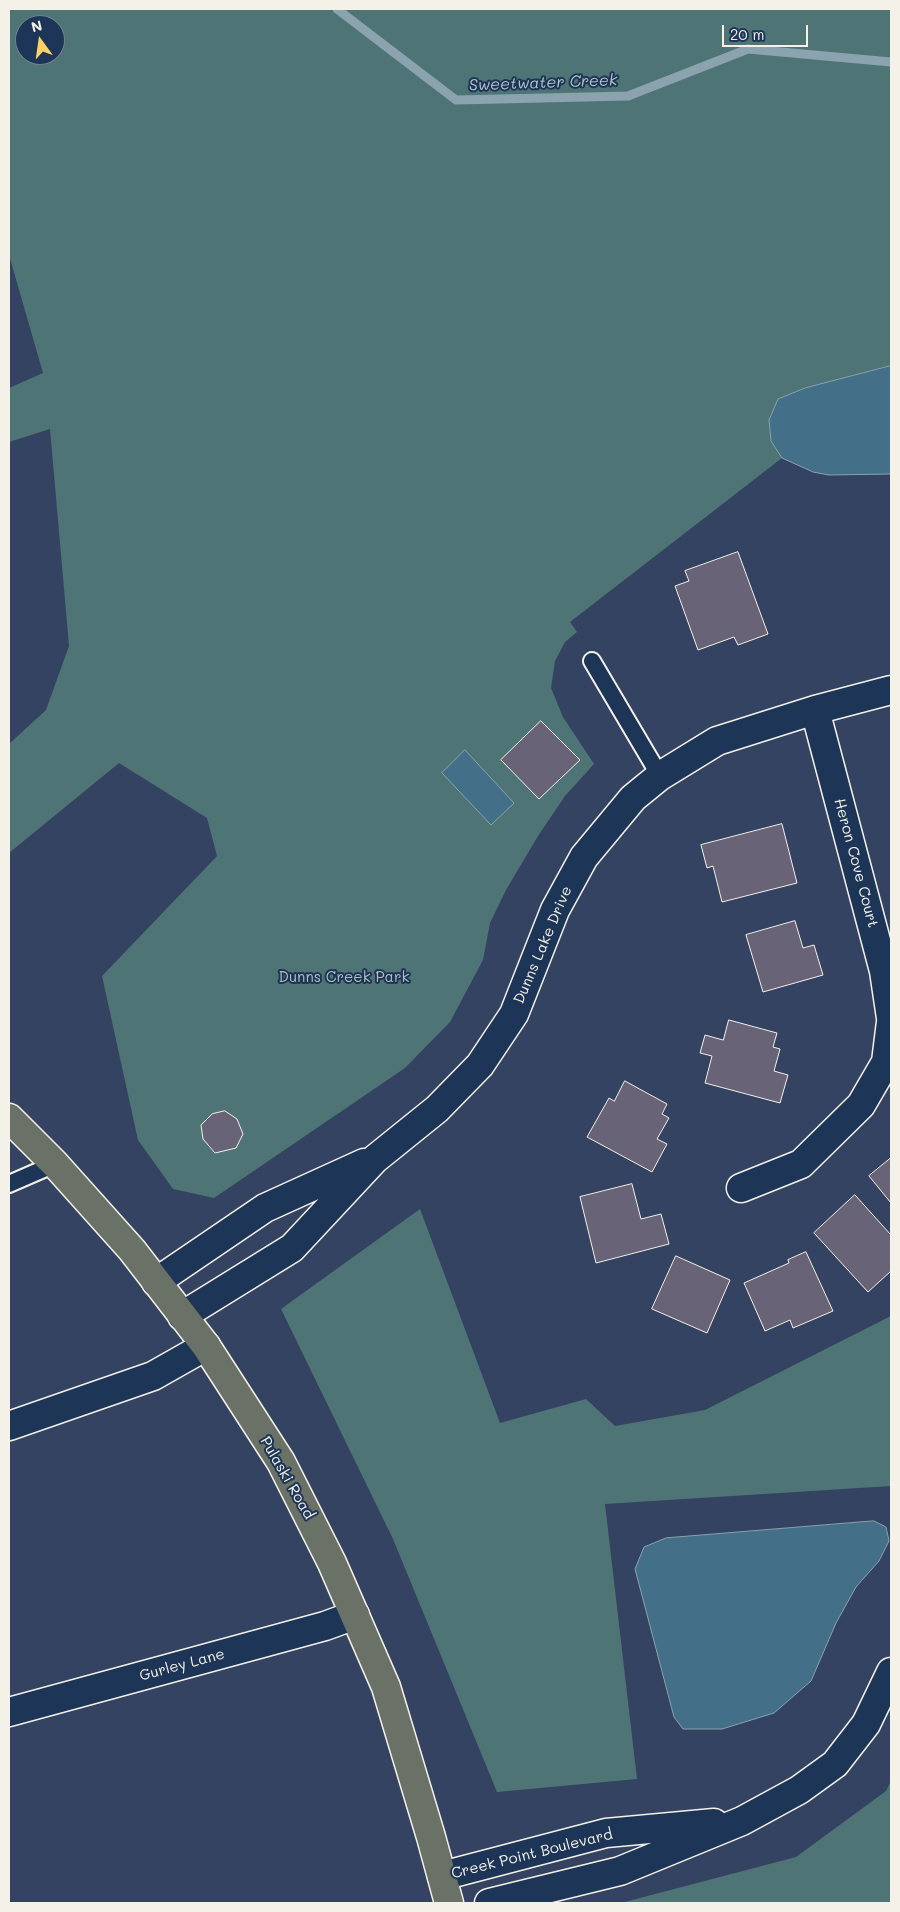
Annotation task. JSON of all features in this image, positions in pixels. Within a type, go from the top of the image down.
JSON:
[{"type":"main road","name":"Pulaski Road","points":[[9,1118],[55,1164],[132,1250],[206,1346],[281,1462],[312,1521],[386,1687],[449,1903]]},
{"type":"street","name":"Dunns Lake Drive","points":[[375,1159],[437,1109],[480,1065],[514,1014],[555,910],[584,857],[633,798],[660,776],[718,741],[815,710],[891,690]]},
{"type":"street","name":"Heron Cove Court","points":[[815,710],[884,971],[891,1018]]},
{"type":"street","points":[[742,1188],[801,1164],[861,1105],[886,1062],[891,1022]]},
{"type":"street","points":[[156,1282],[265,1208],[375,1159]]},
{"type":"street","points":[[182,1316],[292,1248],[375,1159]]},
{"type":"street","points":[[9,1426],[153,1376],[206,1346]]},
{"type":"street","name":"Gurley Lane","points":[[9,1712],[325,1626],[355,1615]]},
{"type":"street","name":"Creek Point Boulevard","points":[[489,1903],[620,1871],[742,1821],[799,1790],[835,1764],[866,1724],[891,1672]]},
{"type":"street","name":"Creek Point Boulevard","points":[[442,1876],[606,1833],[742,1821]]},
{"type":"lane","points":[[592,661],[660,776]]},
{"type":"lane","points":[[9,1184],[55,1164]]},
{"type":"green space","name":"Dunns Creek Park","points":[[9,9],[891,9],[891,366],[805,388],[772,441],[782,458],[570,622],[577,632],[565,642],[555,661],[551,688],[563,717],[594,764],[565,796],[538,836],[506,890],[490,923],[483,960],[450,1022],[405,1068],[214,1198],[173,1189],[138,1140],[102,976],[217,856],[207,818],[119,763],[9,853],[9,744],[46,710],[69,646],[50,429],[9,442],[9,388],[43,373],[9,255]]},
{"type":"green space","points":[[420,1209],[500,1423],[586,1399],[615,1426],[705,1410],[891,1316],[891,1486],[605,1504],[637,1779],[497,1792],[393,1539],[281,1309]]},
{"type":"green space","points":[[891,1781],[891,1903],[621,1903],[796,1857],[886,1791]]},
{"type":"water","points":[[891,366],[891,474],[829,475],[813,472],[782,458],[771,441],[769,420],[778,399],[805,388]]},
{"type":"water","points":[[465,750],[514,803],[491,825],[442,773]]},
{"type":"water","points":[[874,1521],[886,1527],[889,1541],[879,1561],[856,1587],[836,1623],[811,1681],[774,1713],[722,1729],[683,1729],[674,1717],[635,1569],[644,1547],[666,1538]]},
{"type":"building","points":[[738,552],[768,634],[738,645],[734,637],[698,650],[675,586],[689,581],[685,571]]},
{"type":"building","points":[[541,721],[580,760],[539,799],[501,760]]},
{"type":"building","points":[[782,824],[797,883],[722,902],[713,866],[707,868],[701,845]]},
{"type":"building","points":[[795,921],[803,948],[814,945],[823,975],[763,992],[746,935]]},
{"type":"building","points":[[729,1020],[777,1033],[773,1047],[780,1049],[774,1071],[788,1075],[780,1103],[705,1083],[712,1056],[700,1053],[705,1035],[723,1040]]},
{"type":"building","points":[[625,1081],[667,1104],[662,1114],[669,1118],[657,1139],[667,1144],[652,1172],[587,1137],[609,1098],[614,1101]]},
{"type":"building","points":[[225,1111],[237,1119],[243,1134],[236,1148],[215,1153],[203,1139],[201,1125],[212,1114]]},
{"type":"building","points":[[891,1158],[891,1203],[869,1176]]},
{"type":"building","points":[[632,1184],[641,1219],[661,1214],[669,1244],[596,1263],[580,1197]]},
{"type":"building","points":[[855,1195],[891,1235],[891,1271],[868,1292],[814,1233]]},
{"type":"building","points":[[806,1252],[833,1311],[793,1328],[790,1320],[765,1331],[744,1283],[789,1263],[788,1260]]},
{"type":"building","points":[[676,1256],[730,1280],[707,1333],[652,1309]]},
{"type":"waterway","name":"Sweetwater Creek","points":[[337,9],[456,100],[628,96],[748,49],[891,62]]}]
